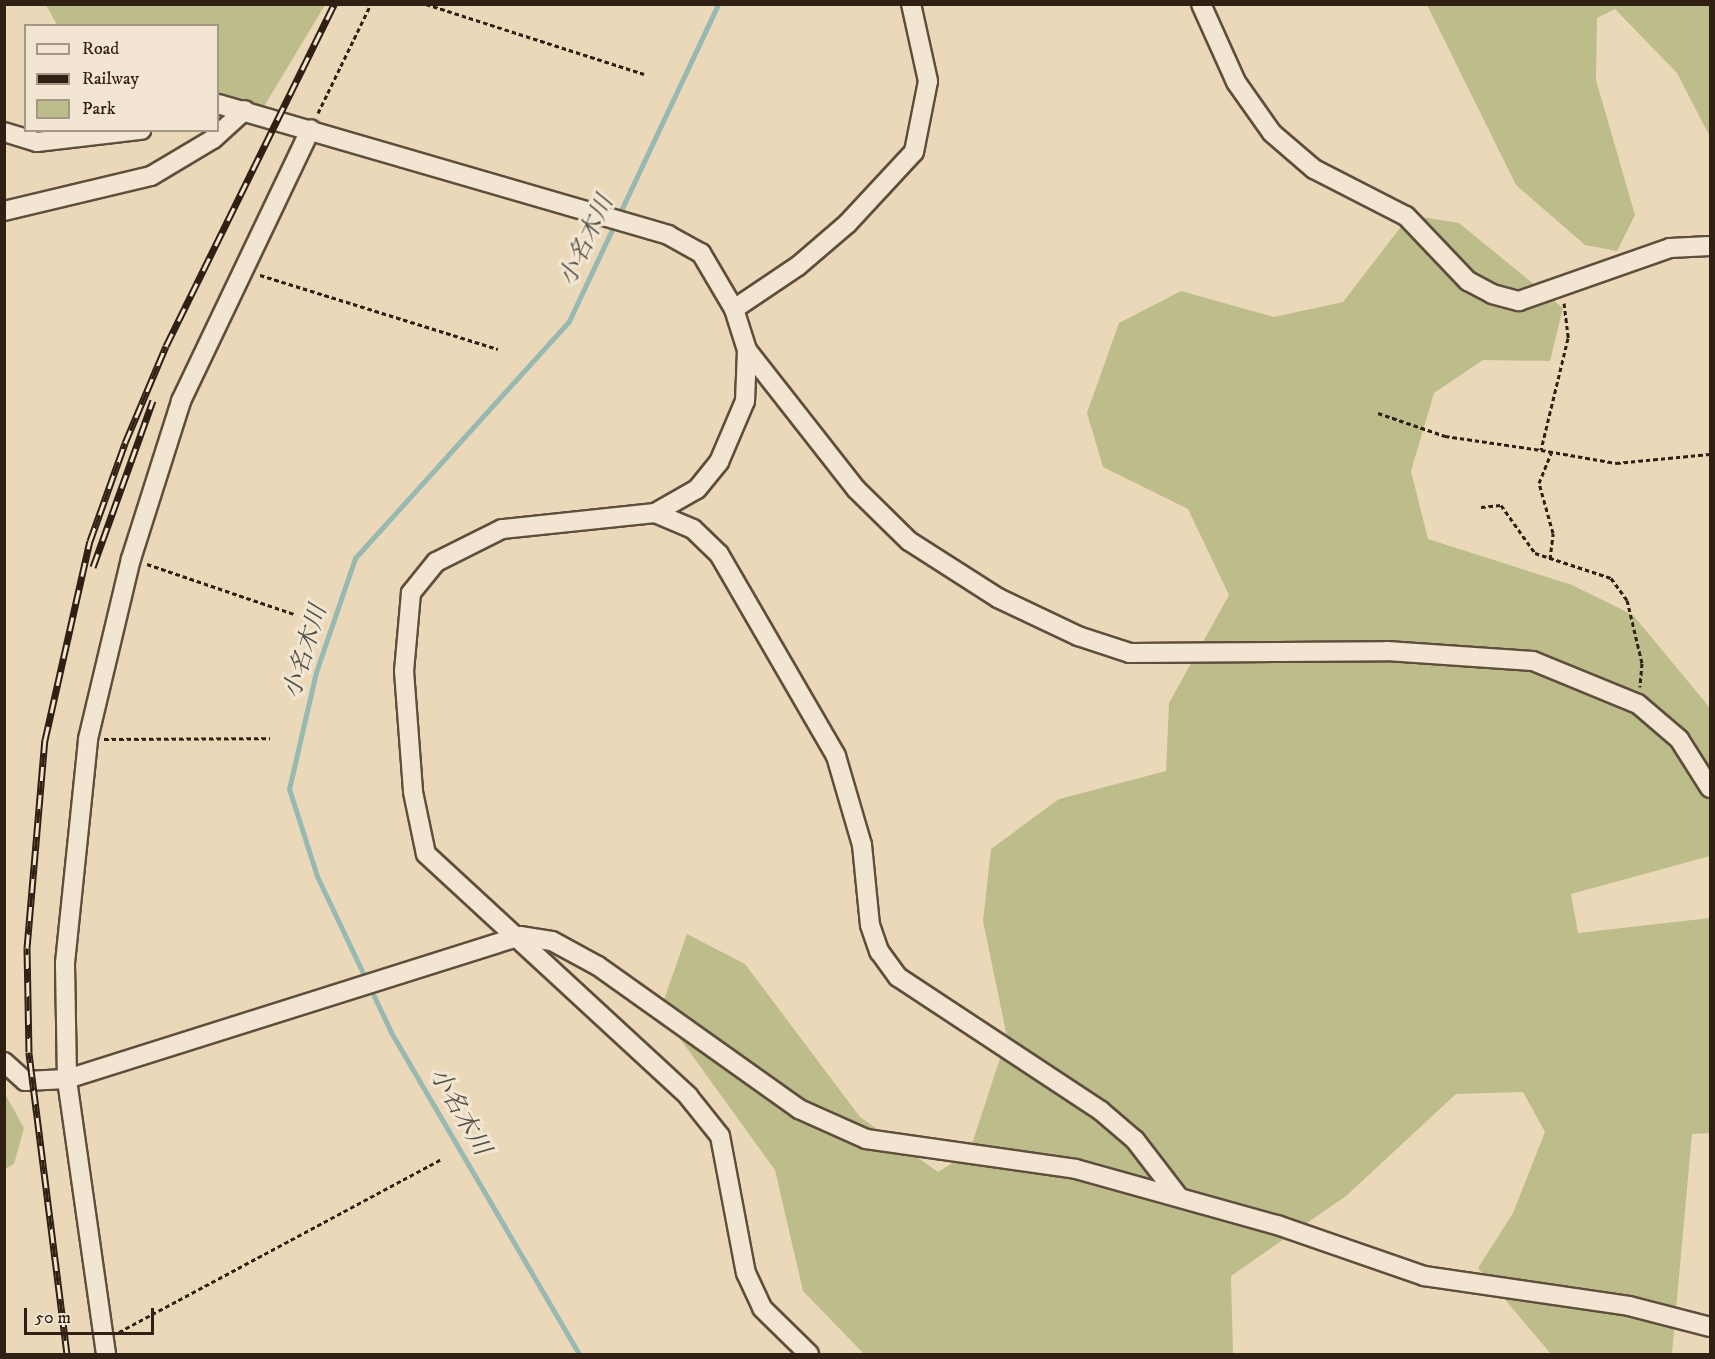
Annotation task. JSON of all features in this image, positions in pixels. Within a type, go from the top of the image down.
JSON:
[{"type":"street","points":[[734,309],[798,266],[847,224],[914,152],[928,81],[911,4]]},
{"type":"street","points":[[1201,4],[1236,82],[1272,133],[1314,169],[1406,216],[1468,280],[1492,294],[1519,301],[1562,288],[1670,248],[1710,246]]},
{"type":"street","points":[[219,104],[311,129],[668,235],[701,253],[734,309],[747,350],[745,400],[719,462],[697,489],[656,513],[502,529],[436,562],[411,593],[404,671],[413,792],[426,854],[438,870],[520,936],[688,1096],[720,1136],[746,1273],[762,1308],[809,1354]]},
{"type":"street","points":[[4,211],[151,176],[213,139],[245,110]]},
{"type":"street","points":[[104,1348],[67,1079],[65,963],[88,739],[131,559],[181,401],[311,129]]},
{"type":"street","points":[[4,132],[37,142],[124,132]]},
{"type":"street","points":[[747,350],[856,489],[909,541],[1008,603],[1078,636],[1130,653],[1387,651],[1533,661],[1638,704],[1679,739],[1710,788]]},
{"type":"street","points":[[656,513],[693,529],[718,554],[836,756],[862,845],[870,925],[879,951],[898,977],[1101,1111],[1135,1140],[1178,1196]]},
{"type":"street","points":[[4,1062],[26,1081],[67,1079],[520,936],[552,941],[598,966],[714,1053],[827,1124],[903,1147],[1076,1169],[1178,1196],[1424,1276],[1629,1306],[1710,1327]]},
{"type":"path","points":[[311,129],[371,4]]},
{"type":"path","points":[[426,4],[644,74]]},
{"type":"path","points":[[244,270],[498,349]]},
{"type":"path","points":[[1541,450],[1568,339],[1562,288]]},
{"type":"path","points":[[1378,414],[1445,436],[1616,463],[1710,454]]},
{"type":"path","points":[[1550,559],[1553,533],[1539,483],[1551,453]]},
{"type":"path","points":[[1481,507],[1501,505],[1535,553],[1611,578],[1627,600],[1642,663],[1638,704]]},
{"type":"path","points":[[131,559],[294,614]]},
{"type":"path","points":[[88,739],[270,738]]},
{"type":"path","points":[[104,1348],[441,1159]]},
{"type":"green space","points":[[46,5],[325,5],[263,108],[219,96],[219,24],[56,24]]},
{"type":"green space","points":[[1427,5],[1710,5],[1710,137],[1677,73],[1615,9],[1597,18],[1596,80],[1635,215],[1617,251],[1585,245],[1516,185]]},
{"type":"green space","points":[[1410,215],[1459,223],[1563,308],[1550,361],[1483,360],[1434,393],[1411,471],[1428,539],[1572,585],[1633,615],[1710,708],[1710,856],[1571,894],[1578,933],[1710,918],[1710,1133],[1692,1134],[1672,1354],[1551,1354],[1478,1268],[1513,1213],[1545,1132],[1523,1092],[1456,1094],[1346,1196],[1231,1276],[1233,1354],[864,1354],[803,1291],[775,1170],[660,1011],[687,934],[745,964],[860,1117],[938,1172],[969,1153],[1007,1037],[983,921],[991,849],[1059,799],[1166,771],[1169,703],[1229,595],[1188,509],[1103,467],[1087,413],[1119,323],[1181,291],[1274,317],[1343,302]]},
{"type":"green space","points":[[4,1092],[24,1128],[14,1164],[5,1169]]},
{"type":"waterway","name":"小名木川","points":[[579,1354],[391,1032],[317,876],[289,789],[316,672],[355,558],[569,321],[718,4]]},
{"type":"railway","points":[[67,1354],[29,1052],[27,948],[45,740],[90,541],[125,443],[166,346],[334,4]]},
{"type":"railway","points":[[93,567],[153,400]]}]
